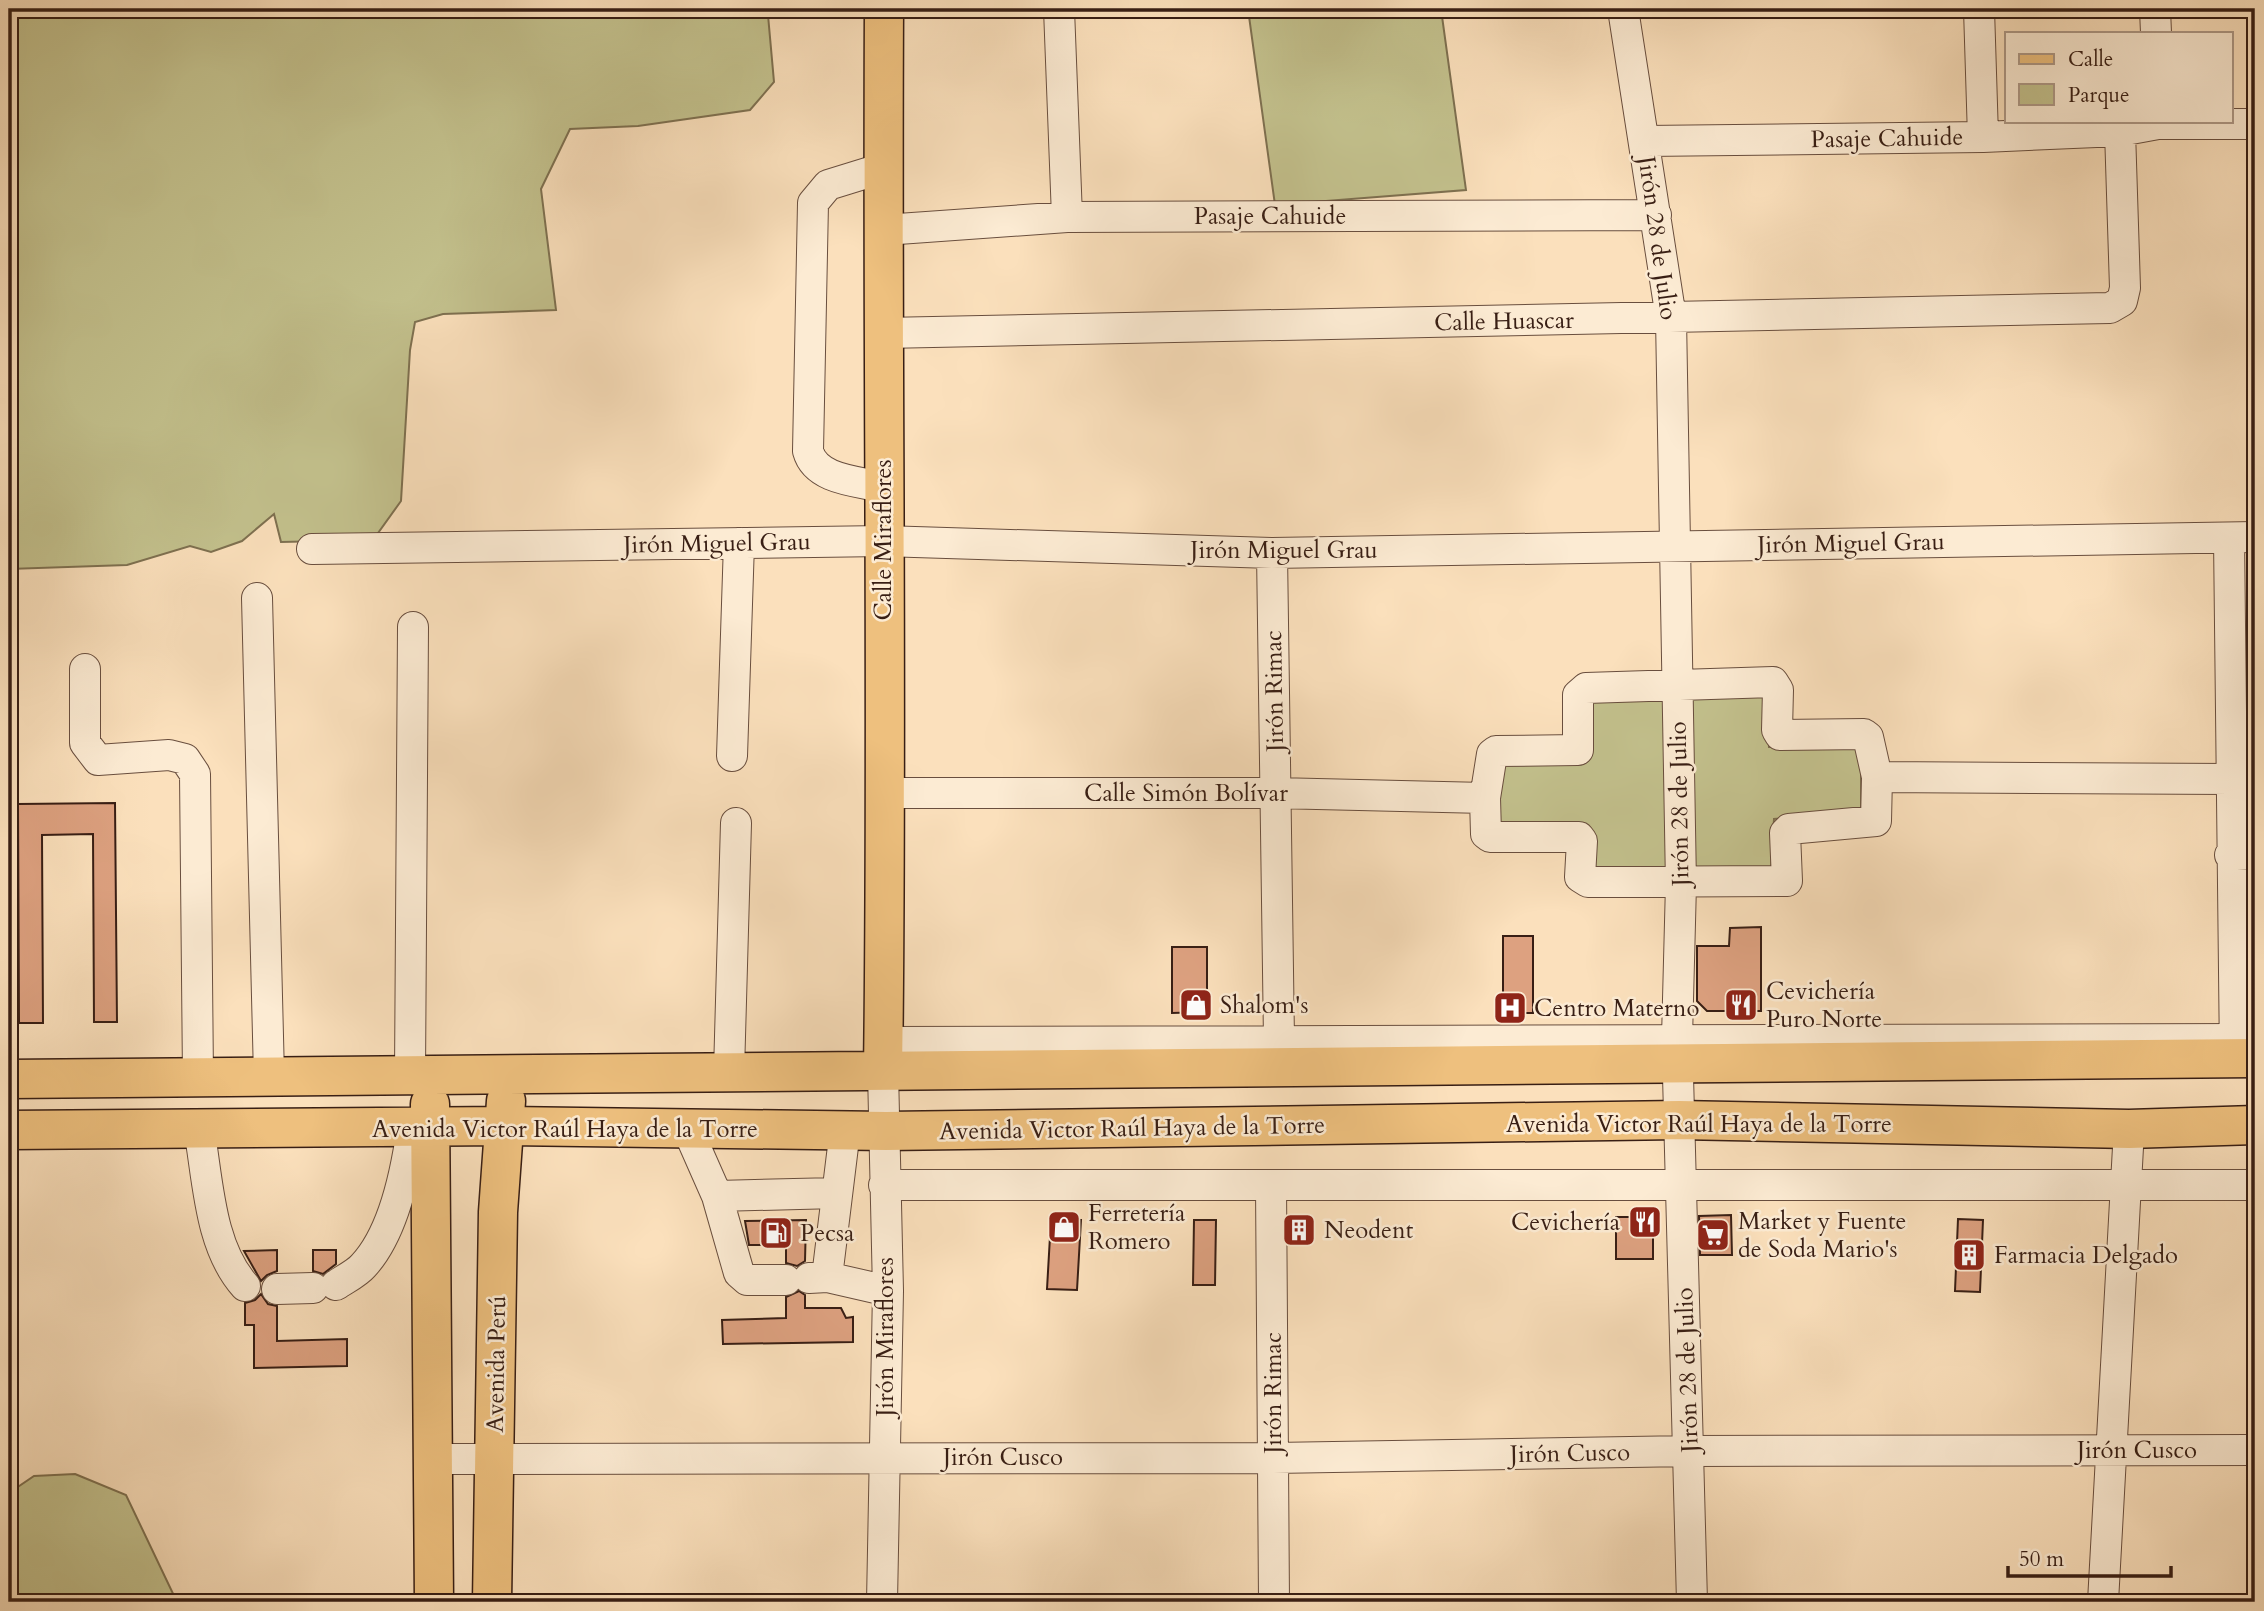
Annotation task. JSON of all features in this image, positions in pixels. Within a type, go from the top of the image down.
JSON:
[{"type":"main road","name":"Calle Miraflores","points":[[883,1057],[886,793],[883,541],[884,9]]},
{"type":"main road","points":[[9,1079],[729,1072],[883,1057],[2245,1048]]},
{"type":"main road","points":[[421,1074],[420,1129],[433,1459],[434,1602]]},
{"type":"main road","name":"Avenida Perú","points":[[492,1602],[498,1212],[506,1074]]},
{"type":"main road","name":"Avenida Victor Raúl Haya de la Torre","points":[[9,1130],[420,1129],[505,1126],[886,1131],[1679,1120],[2129,1129],[2255,1125]]},
{"type":"street","points":[[1059,9],[1068,217]]},
{"type":"street","name":"Jirón 28 de Julio","points":[[1623,9],[1671,318],[1681,884],[1679,1120],[1692,1602]]},
{"type":"street","points":[[1979,9],[1983,137]]},
{"type":"street","points":[[2155,9],[2156,32]]},
{"type":"street","name":"Pasaje Cahuide","points":[[1645,141],[1983,137],[2120,131],[2158,122],[2255,124]]},
{"type":"street","name":"Calle Huascar","points":[[884,333],[2110,308],[2122,301],[2125,288],[2120,131]]},
{"type":"street","points":[[883,168],[828,185],[813,203],[808,451],[811,462],[819,470],[883,486]]},
{"type":"street","name":"Pasaje Cahuide","points":[[884,230],[1068,217],[1656,215]]},
{"type":"street","points":[[2242,537],[2231,779],[2243,854],[2245,1048]]},
{"type":"street","name":"Jirón Miguel Grau","points":[[312,549],[883,541],[1272,553],[2242,537]]},
{"type":"street","points":[[732,756],[739,543]]},
{"type":"street","name":"Jirón Rimac","points":[[1272,553],[1279,1040]]},
{"type":"street","points":[[257,598],[269,1076]]},
{"type":"street","points":[[413,627],[421,1074]]},
{"type":"street","points":[[85,669],[86,743],[99,760],[169,755],[184,759],[195,774],[198,1077]]},
{"type":"street","points":[[1773,682],[1778,690],[1777,730],[1780,735],[1864,734],[1877,777],[1875,821],[1789,829],[1785,833],[1788,877],[1784,882],[1681,884],[1583,880],[1580,877],[1581,838],[1490,837],[1484,828],[1485,797],[1489,758],[1496,751],[1578,750],[1578,695],[1586,688],[1677,686],[1773,682]]},
{"type":"street","points":[[1877,777],[2231,779]]},
{"type":"street","name":"Calle Simón Bolívar","points":[[886,793],[1275,793],[1485,797]]},
{"type":"street","points":[[729,1072],[736,823]]},
{"type":"street","points":[[883,1057],[1279,1040],[1678,1051]]},
{"type":"street","name":"Jirón Miraflores","points":[[882,1602],[888,1291],[883,1057]]},
{"type":"street","points":[[687,1128],[717,1196],[739,1273],[747,1280],[806,1278],[888,1291]]},
{"type":"street","points":[[199,1129],[217,1231],[233,1273],[245,1286]]},
{"type":"street","points":[[277,1289],[325,1286],[363,1266],[390,1221],[420,1129]]},
{"type":"street","points":[[2103,1602],[2109,1449],[2129,1129]]},
{"type":"street","points":[[806,1278],[837,1193],[845,1130]]},
{"type":"street","points":[[884,1185],[2255,1185]]},
{"type":"street","name":"Jirón Rimac","points":[[1271,1185],[1274,1602]]},
{"type":"street","points":[[717,1196],[837,1193]]},
{"type":"street","name":"Jirón Cusco","points":[[433,1459],[495,1456],[1274,1458],[1690,1451],[2255,1450]]},
{"type":"green space","points":[[9,9],[772,9],[768,15],[774,82],[750,110],[638,126],[570,129],[541,189],[556,310],[443,314],[415,322],[410,350],[401,501],[373,540],[281,542],[274,514],[242,541],[211,552],[190,546],[127,565],[9,569]]},
{"type":"green space","points":[[1248,9],[1441,9],[1466,190],[1275,205]]},
{"type":"green space","points":[[1767,690],[1769,747],[1861,746],[1861,813],[1774,819],[1771,872],[1590,874],[1587,828],[1492,828],[1494,760],[1584,757],[1587,697]]},
{"type":"green space","points":[[75,1474],[126,1495],[177,1602],[9,1602],[9,1493],[34,1476]]},
{"type":"building","points":[[115,803],[117,1022],[94,1022],[93,834],[42,835],[43,1023],[19,1023],[18,804]]},
{"type":"building","points":[[1761,927],[1761,1011],[1707,1011],[1697,1001],[1697,946],[1729,946],[1730,928]]},
{"type":"building","points":[[1503,936],[1533,936],[1533,1013],[1503,1013]]},
{"type":"building","points":[[1172,947],[1207,947],[1207,1012],[1172,1013]]},
{"type":"building","name":"Market y Fuente de Soda Mario's","points":[[1731,1215],[1732,1255],[1700,1255],[1699,1216]]},
{"type":"building","name":"Neodent","points":[[1289,1216],[1311,1217],[1310,1244],[1289,1243]]},
{"type":"building","points":[[1616,1217],[1653,1217],[1653,1259],[1616,1259]]},
{"type":"building","points":[[1051,1219],[1081,1220],[1077,1290],[1047,1289]]},
{"type":"building","name":"Farmacia Delgado","points":[[1958,1219],[1983,1220],[1980,1292],[1955,1291]]},
{"type":"building","name":"Pecsa","points":[[806,1220],[805,1261],[797,1266],[786,1263],[786,1245],[749,1245],[745,1221]]},
{"type":"building","points":[[1194,1220],[1216,1220],[1215,1285],[1193,1285]]},
{"type":"building","points":[[277,1250],[277,1271],[261,1281],[244,1251]]},
{"type":"building","points":[[313,1250],[336,1250],[336,1264],[323,1274],[313,1271]]},
{"type":"building","points":[[799,1291],[805,1295],[805,1308],[841,1308],[846,1318],[853,1317],[853,1342],[723,1344],[722,1320],[786,1318],[786,1297]]},
{"type":"building","points":[[261,1294],[268,1304],[277,1306],[277,1341],[347,1339],[347,1366],[254,1368],[254,1325],[245,1325],[245,1303],[255,1300]]},
{"type":"place","name":"Shalom's","points":[[1196,1005]]},
{"type":"place","name":"Cevichería Puro Norte","points":[[1741,1005]]},
{"type":"place","name":"Centro Materno","points":[[1510,1008]]},
{"type":"place","name":"Cevichería","points":[[1645,1222]]},
{"type":"place","name":"Ferretería Romero","points":[[1064,1227]]},
{"type":"place","name":"Neodent","points":[[1299,1230]]},
{"type":"place","name":"Pecsa","points":[[776,1233]]},
{"type":"place","name":"Market y Fuente de Soda Mario's","points":[[1713,1235]]},
{"type":"place","name":"Farmacia Delgado","points":[[1969,1255]]}]
